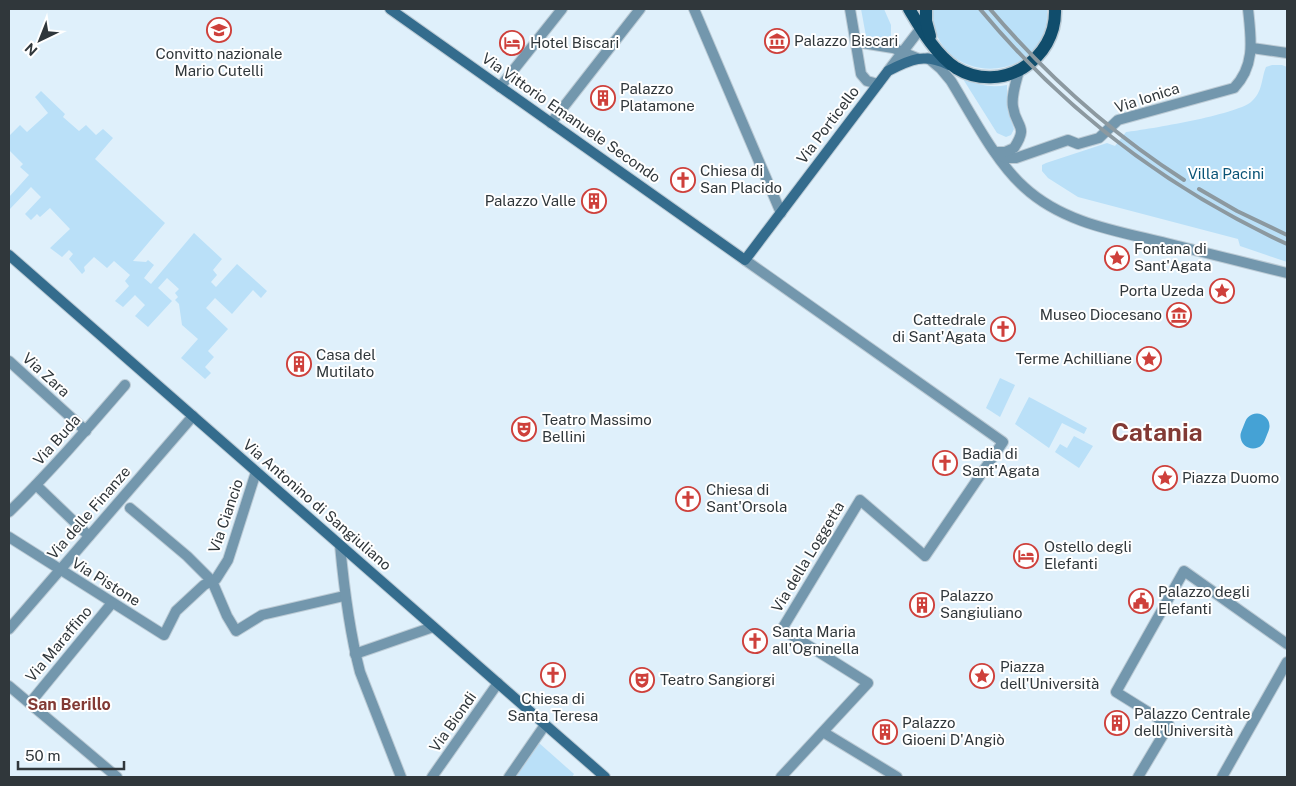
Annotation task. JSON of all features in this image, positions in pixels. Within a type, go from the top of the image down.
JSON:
[{"type":"main road","name":"Via Vittorio Emanuele Secondo","points":[[390,9],[745,260]]},
{"type":"main road","points":[[909,9],[924,19],[933,56]]},
{"type":"main road","points":[[888,72],[933,56],[970,74],[984,77],[1006,76],[1019,71],[1037,58],[1046,47],[1052,34],[1055,10]]},
{"type":"main road","name":"Via Porticello","points":[[745,260],[888,72]]},
{"type":"main road","name":"Via Antonino di Sangiuliano","points":[[10,259],[193,416],[605,777]]},
{"type":"street","points":[[500,86],[562,9]]},
{"type":"street","points":[[551,123],[640,9]]},
{"type":"street","points":[[694,9],[780,212]]},
{"type":"street","points":[[850,9],[861,74],[867,81],[878,84]]},
{"type":"street","name":"Via Ionica","points":[[994,152],[1006,158],[1016,158],[1068,140],[1078,144],[1099,138],[1118,120],[1234,88],[1243,78],[1252,48],[1248,9]]},
{"type":"street","points":[[888,72],[924,19]]},
{"type":"street","points":[[856,42],[933,56],[994,152],[1022,186],[1043,203],[1078,221],[1287,273]]},
{"type":"street","points":[[1252,48],[1287,53]]},
{"type":"street","points":[[933,56],[951,82]]},
{"type":"street","points":[[994,152],[1005,152],[1014,148],[1022,133],[1021,125],[1012,106],[1019,71]]},
{"type":"street","name":"Via Vittorio Emanuele Secondo","points":[[745,260],[1003,442],[925,556],[860,500]]},
{"type":"street","name":"Via Zara","points":[[9,361],[86,431]]},
{"type":"street","name":"Via Buda","points":[[9,512],[86,431],[125,385]]},
{"type":"street","name":"Via delle Finanze","points":[[9,629],[193,416]]},
{"type":"street","name":"Via Ciancio","points":[[164,635],[176,611],[204,585],[216,579],[228,560],[256,472]]},
{"type":"street","points":[[36,484],[89,536]]},
{"type":"street","name":"Via della Loggetta","points":[[823,732],[868,683],[782,629],[860,500]]},
{"type":"street","points":[[130,508],[187,556],[212,581],[227,616],[236,631],[262,615],[344,596]]},
{"type":"street","name":"Via Pistone","points":[[9,537],[112,604],[164,635]]},
{"type":"street","points":[[340,545],[344,596],[360,672],[401,777]]},
{"type":"street","points":[[1138,777],[1169,725],[1116,692],[1184,572],[1287,644]]},
{"type":"street","name":"Via Maraffino","points":[[30,704],[112,604]]},
{"type":"street","points":[[356,654],[433,627]]},
{"type":"street","points":[[1222,777],[1287,662]]},
{"type":"street","name":"Via Biondi","points":[[432,777],[498,683]]},
{"type":"street","points":[[9,686],[117,777]]},
{"type":"street","points":[[509,777],[545,725]]},
{"type":"street","points":[[781,777],[823,732],[897,777]]},
{"type":"green space","points":[[861,9],[884,9],[891,25],[891,39],[866,36]]},
{"type":"green space","points":[[933,9],[1047,9],[1043,35],[1030,54],[1012,65],[990,69],[968,65],[950,54],[937,35]]},
{"type":"green space","name":"Villa Pacini","points":[[1272,65],[1287,67],[1287,262],[1240,246],[1238,239],[1078,197],[1048,178],[1042,171],[1042,165],[1046,163],[1107,143],[1115,146],[1126,132],[1192,121],[1242,107],[1251,102],[1258,94],[1266,67]]},
{"type":"green space","points":[[963,79],[985,85],[1007,85],[1007,107],[1014,129],[1011,135],[1006,137],[997,133]]},
{"type":"green space","points":[[41,91],[65,114],[63,117],[79,131],[86,125],[96,135],[103,129],[113,138],[95,159],[165,223],[133,261],[146,262],[148,260],[154,265],[144,278],[151,284],[194,233],[222,259],[213,270],[217,275],[211,282],[216,287],[237,264],[267,291],[261,298],[253,290],[232,314],[215,298],[206,308],[228,329],[208,351],[214,357],[205,367],[211,373],[205,379],[181,358],[198,339],[182,325],[179,304],[175,300],[178,297],[175,293],[179,289],[167,278],[158,288],[172,301],[148,327],[135,316],[145,305],[135,295],[123,307],[115,301],[129,286],[125,281],[130,275],[114,261],[107,268],[94,257],[84,267],[85,271],[82,274],[69,259],[73,254],[69,250],[62,257],[50,248],[70,229],[50,208],[40,217],[37,214],[31,220],[25,214],[41,197],[31,187],[9,210],[9,197],[29,175],[20,167],[23,164],[9,150],[9,136],[20,125],[27,132],[48,113],[35,97]]},
{"type":"green space","points":[[1000,378],[1015,385],[1000,417],[986,408]]},
{"type":"green space","points":[[1029,397],[1087,428],[1084,434],[1062,423],[1049,448],[1015,424]]},
{"type":"green space","points":[[1074,436],[1093,446],[1079,468],[1055,452],[1060,444],[1067,448]]},
{"type":"green space","points":[[539,743],[574,774],[572,777],[516,777]]},
{"type":"waterway","points":[[1253,436],[1257,426]]},
{"type":"railway","points":[[980,9],[1012,46],[1047,81],[1120,144],[1201,198],[1287,244]]},
{"type":"railway","points":[[990,9],[1034,57],[1081,102],[1131,143],[1184,180]]},
{"type":"railway","points":[[1199,189],[1237,211],[1287,235]]},
{"type":"place","name":"Convitto nazionale Mario Cutelli","points":[[219,30]]},
{"type":"place","name":"Palazzo Biscari","points":[[777,41]]},
{"type":"place","name":"Hotel Biscari","points":[[512,43]]},
{"type":"place","name":"Palazzo Platamone","points":[[603,98]]},
{"type":"place","name":"Chiesa di San Placido","points":[[683,180]]},
{"type":"place","name":"Palazzo Valle","points":[[594,201]]},
{"type":"place","name":"Fontana di Sant'Agata","points":[[1117,258]]},
{"type":"place","name":"Porta Uzeda","points":[[1222,291]]},
{"type":"place","name":"Museo Diocesano","points":[[1179,315]]},
{"type":"place","name":"Cattedrale di Sant'Agata","points":[[1003,329]]},
{"type":"place","name":"Terme Achilliane","points":[[1149,359]]},
{"type":"place","name":"Casa del Mutilato","points":[[299,364]]},
{"type":"place","name":"Teatro Massimo Bellini","points":[[524,429]]},
{"type":"place","name":"Badia di Sant'Agata","points":[[945,463]]},
{"type":"place","name":"Piazza Duomo","points":[[1165,478]]},
{"type":"place","name":"Chiesa di Sant'Orsola","points":[[688,499]]},
{"type":"place","name":"Ostello degli Elefanti","points":[[1026,556]]},
{"type":"place","name":"Palazzo degli Elefanti","points":[[1141,601]]},
{"type":"place","name":"Palazzo Sangiuliano","points":[[922,605]]},
{"type":"place","name":"Santa Maria all'Ogninella","points":[[755,641]]},
{"type":"place","name":"Chiesa di Santa Teresa","points":[[553,675]]},
{"type":"place","name":"Piazza dell'Università","points":[[982,676]]},
{"type":"place","name":"Teatro Sangiorgi","points":[[642,680]]},
{"type":"place","name":"Palazzo Centrale dell'Università","points":[[1117,723]]},
{"type":"place","name":"Palazzo Gioeni D'Angiò","points":[[885,732]]},
{"type":"district","name":"Catania","points":[[1157,432]]},
{"type":"district","name":"San Berillo","points":[[69,704]]}]
